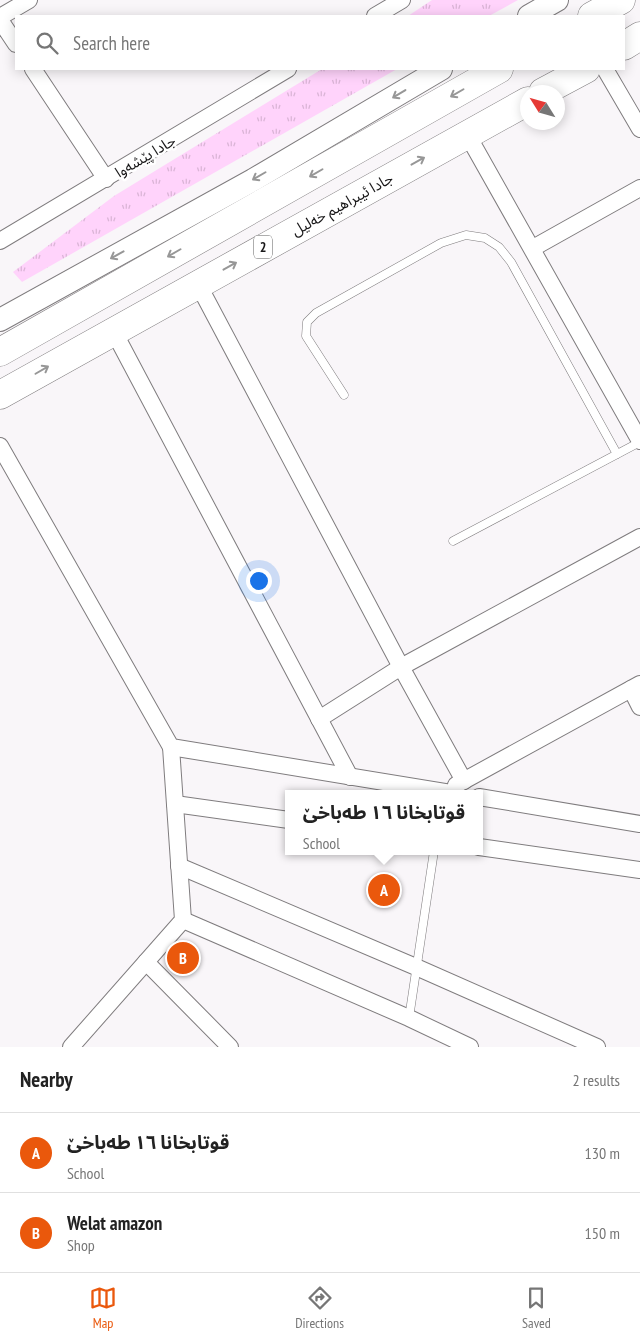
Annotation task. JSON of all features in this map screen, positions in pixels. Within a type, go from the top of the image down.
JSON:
[{"type":"highway","points":[[594,15],[620,0]]},
{"type":"highway","points":[[625,45],[640,36]]},
{"type":"highway","points":[[0,352],[497,70]]},
{"type":"highway","points":[[556,85],[584,70]]},
{"type":"highway","name":"جادا ئیبراهیم خەلیل","points":[[0,395],[113,330],[520,105]]},
{"type":"highway","points":[[0,342],[50,324]]},
{"type":"main road","points":[[531,15],[557,0]]},
{"type":"main road","points":[[0,320],[253,180],[438,70]]},
{"type":"street","points":[[15,42],[0,18],[29,0]]},
{"type":"street","points":[[377,15],[402,0]]},
{"type":"street","points":[[34,70],[106,179]]},
{"type":"street","name":"جادا پێشەوا","points":[[0,241],[286,70]]},
{"type":"street","points":[[606,70],[640,129]]},
{"type":"street","points":[[467,134],[533,248],[640,441]]},
{"type":"street","points":[[533,248],[640,188]]},
{"type":"street","points":[[198,284],[401,667],[452,790]]},
{"type":"street","points":[[113,330],[350,777]]},
{"type":"street","points":[[0,446],[171,747],[183,920],[71,1047]]},
{"type":"street","points":[[318,719],[401,667],[640,537]]},
{"type":"street","points":[[171,747],[350,777],[452,790],[636,687],[640,707]]},
{"type":"street","points":[[483,798],[640,824]]},
{"type":"street","points":[[174,804],[285,819]]},
{"type":"street","points":[[483,848],[640,870]]},
{"type":"street","points":[[179,866],[597,1047]]},
{"type":"street","points":[[183,920],[409,1018],[470,1047]]},
{"type":"street","points":[[146,962],[230,1047]]},
{"type":"lane","points":[[344,395],[306,336],[307,322],[316,313],[442,243],[466,235],[485,238],[498,247],[511,262],[616,454]]},
{"type":"lane","points":[[453,541],[640,441]]},
{"type":"lane","points":[[409,1018],[433,855]]},
{"type":"green space","points":[[432,0],[518,0],[491,15],[410,15]]},
{"type":"green space","points":[[320,70],[395,70],[22,282],[13,272],[114,196]]},
{"type":"place","name":"قوتابخانا ۱٦ طەباخێ","points":[[384,890]]},
{"type":"place","name":"Welat amazon","points":[[183,958]]}]
